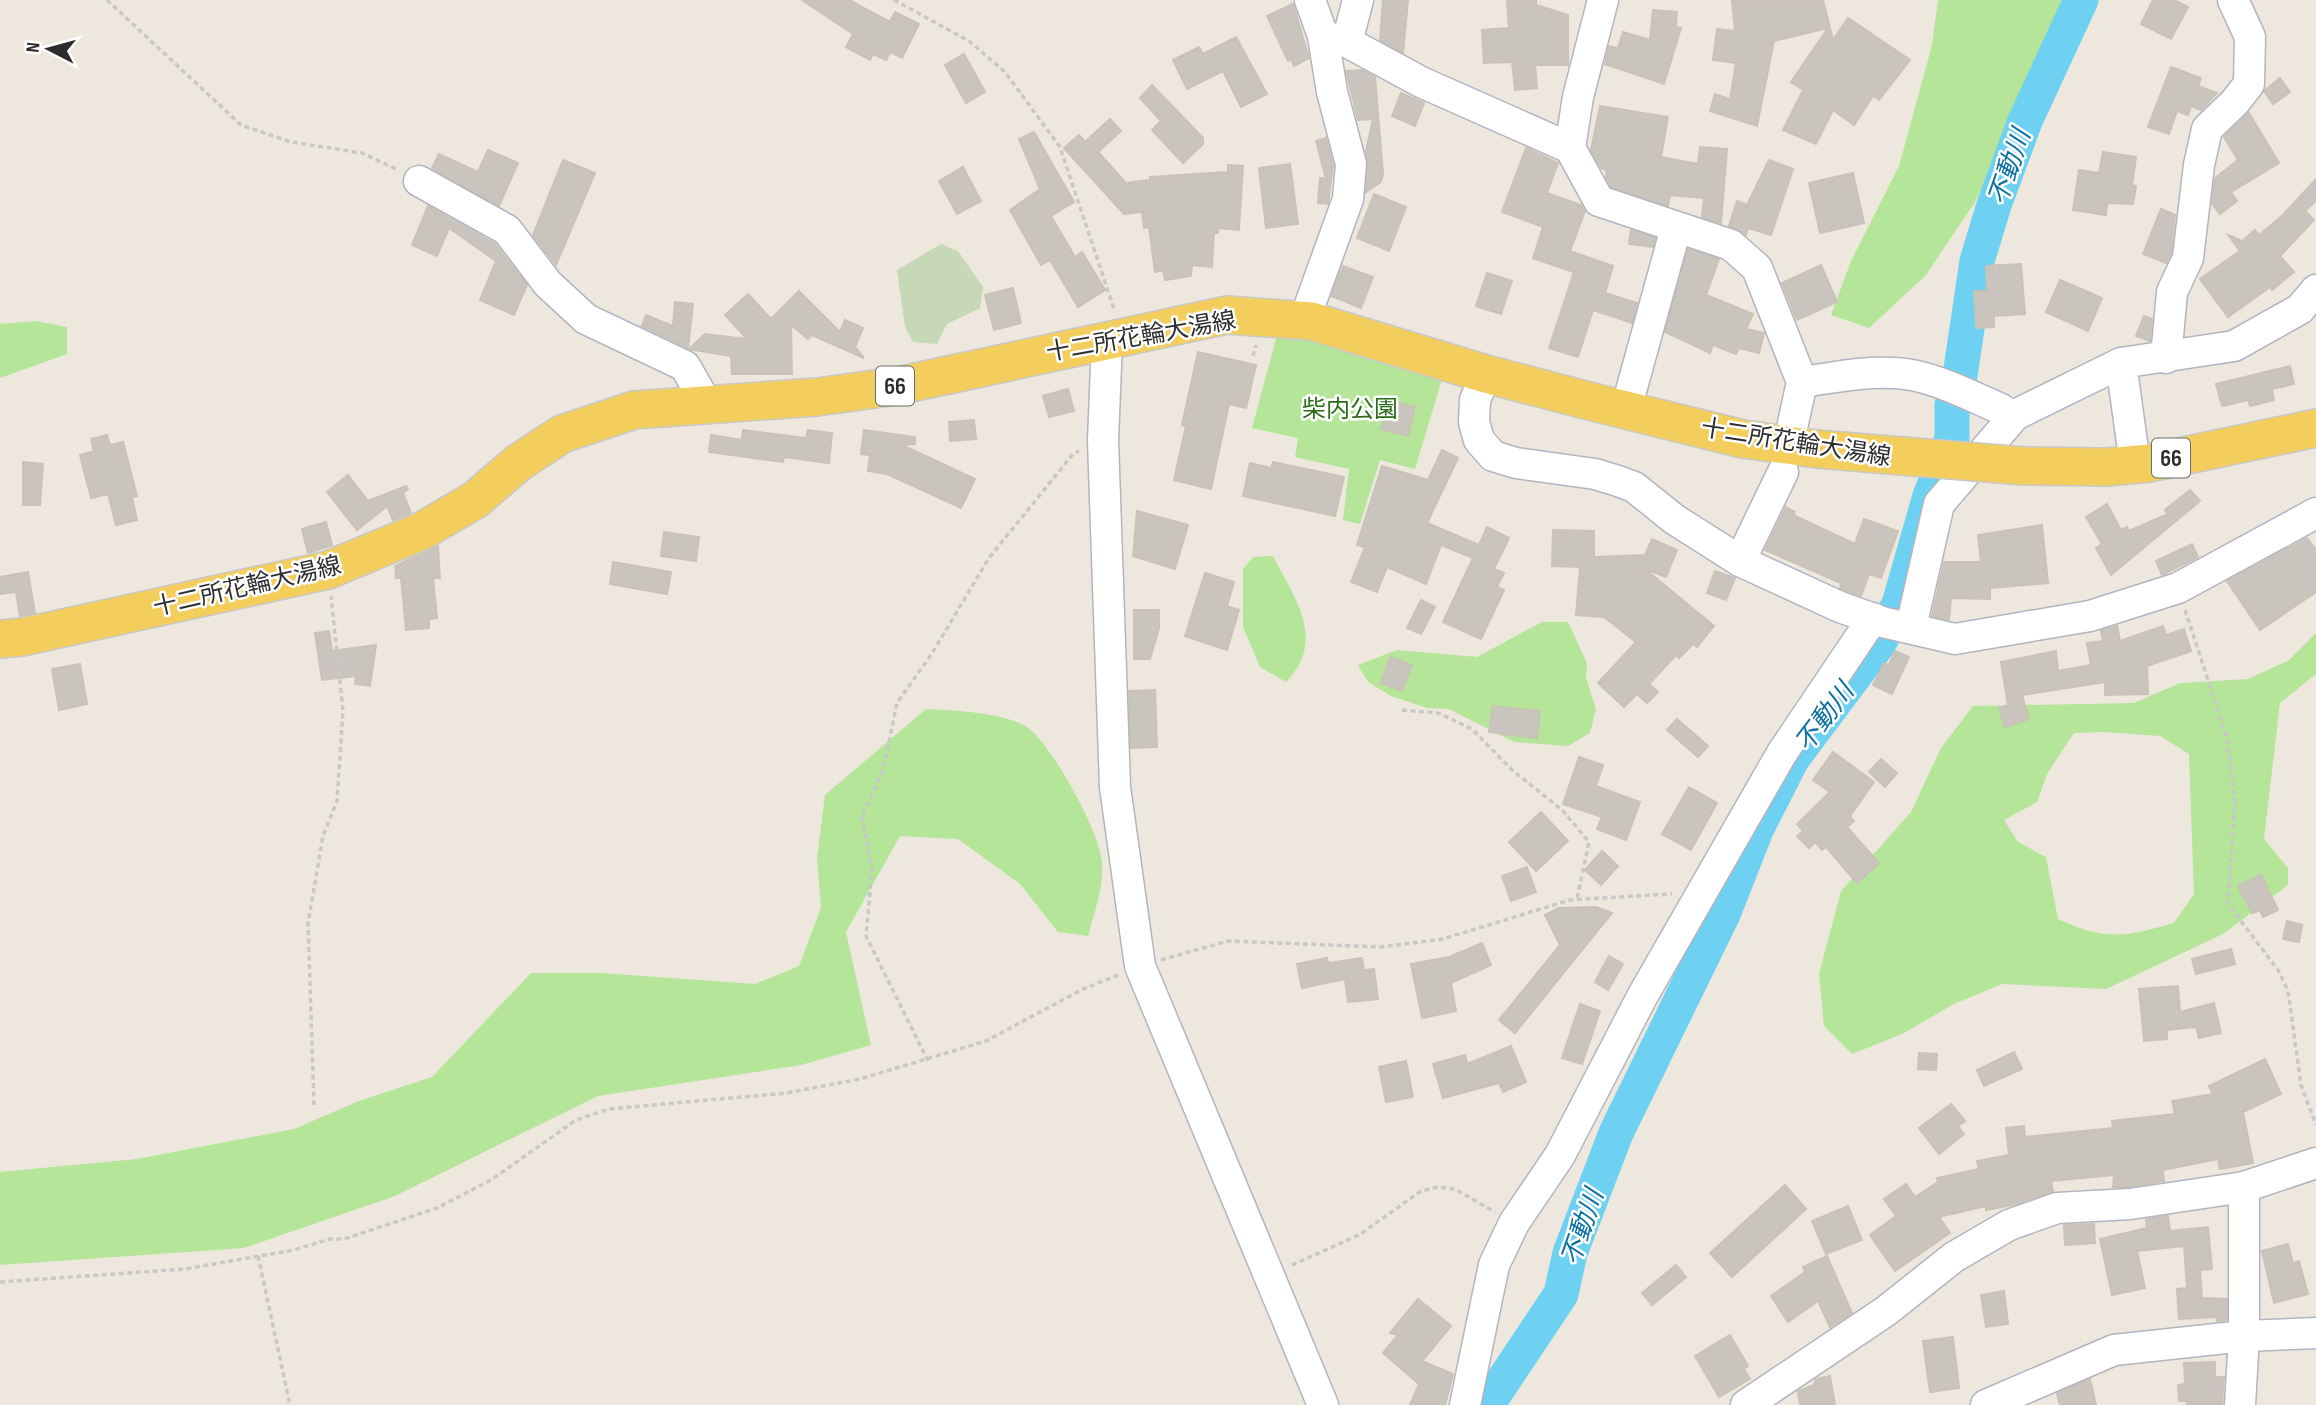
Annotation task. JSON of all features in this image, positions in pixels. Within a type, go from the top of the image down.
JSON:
[{"type":"main road","name":"十二所花輪大湯線","points":[[7,643],[328,570],[422,531],[475,500],[518,463],[562,434],[634,410],[817,397],[897,386],[1227,315],[1304,321],[1486,374],[1743,439],[1804,439],[2024,466],[2106,467],[2134,464],[2316,428]]},
{"type":"street","points":[[1310,0],[1335,39],[1421,82],[1570,148],[1599,201],[1731,245],[1757,268],[1802,383],[1804,439]]},
{"type":"street","points":[[1304,321],[1348,199],[1351,164],[1332,92],[1335,39],[1359,0]]},
{"type":"street","points":[[1570,148],[1578,97],[1603,0]]},
{"type":"street","points":[[2166,358],[2172,292],[2188,258],[2199,165],[2207,129],[2249,84],[2250,37],[2233,0]]},
{"type":"street","points":[[419,181],[507,230],[548,284],[586,319],[685,366],[706,403]]},
{"type":"street","points":[[1626,410],[1676,228]]},
{"type":"street","points":[[1465,1405],[1494,1265],[1514,1223],[1560,1155],[1700,893],[1782,753],[1892,623],[1939,503],[2012,417],[2121,363],[2234,346],[2300,309],[2316,290]]},
{"type":"street","points":[[1115,339],[1103,440],[1115,788],[1140,967],[1323,1405]]},
{"type":"street","points":[[2121,363],[2134,464]]},
{"type":"street","points":[[1802,383],[1894,373],[1918,376],[2012,417]]},
{"type":"street","points":[[1486,374],[1475,400],[1474,422],[1479,440],[1493,456],[1516,463],[1595,474],[1634,487],[1674,519],[1740,561],[1840,607],[1955,639],[1999,634],[2090,615],[2178,587],[2316,513]]},
{"type":"street","points":[[1740,561],[1783,472]]},
{"type":"street","points":[[1746,1405],[1886,1311],[1954,1257],[2010,1225],[2057,1208],[2130,1204],[2244,1187],[2316,1163]]},
{"type":"street","points":[[2240,1405],[2244,1336],[2244,1187]]},
{"type":"street","points":[[1986,1405],[2114,1350],[2244,1336],[2316,1333]]},
{"type":"path","points":[[107,0],[241,125],[291,142],[362,153],[419,181]]},
{"type":"path","points":[[894,0],[969,41],[1005,72],[1060,147],[1115,339]]},
{"type":"path","points":[[928,1060],[866,936],[872,870],[862,816],[883,771],[897,703],[930,655],[989,558],[1073,454],[1103,440]]},
{"type":"path","points":[[314,1105],[309,923],[323,836],[337,801],[343,711],[328,570]]},
{"type":"path","points":[[2178,587],[2228,738],[2235,801],[2228,904],[2278,970],[2288,991],[2301,1085],[2316,1125]]},
{"type":"path","points":[[1402,710],[1438,713],[1472,730],[1511,769],[1562,810],[1588,842],[1577,899]]},
{"type":"path","points":[[0,1282],[185,1269],[330,1239],[344,1239],[437,1208],[491,1180],[576,1120],[609,1109],[786,1093],[860,1079],[986,1041],[1081,990],[1140,967],[1228,941],[1380,947],[1443,939],[1531,910],[1577,899],[1700,893]]},
{"type":"path","points":[[1267,1275],[1359,1235],[1421,1191],[1438,1187],[1455,1189],[1514,1223]]},
{"type":"path","points":[[258,1256],[290,1405]]},
{"type":"green space","points":[[1938,0],[2074,0],[1975,202],[1926,275],[1869,328],[1831,315],[1851,261],[1899,166],[1932,45]]},
{"type":"green space","points":[[941,244],[958,251],[983,287],[980,308],[947,324],[937,344],[913,342],[905,327],[897,270]]},
{"type":"green space","points":[[36,321],[67,327],[67,354],[0,378],[0,324]]},
{"type":"green space","name":"柴内公園","points":[[1277,335],[1351,347],[1443,376],[1415,469],[1380,460],[1360,524],[1343,520],[1349,469],[1295,457],[1298,438],[1252,428]]},
{"type":"green space","points":[[1273,556],[1298,604],[1306,635],[1298,666],[1286,682],[1260,667],[1243,627],[1243,569],[1253,557]]},
{"type":"green space","points":[[1542,622],[1568,622],[1587,663],[1586,678],[1596,709],[1590,733],[1568,746],[1514,742],[1449,709],[1427,708],[1391,696],[1368,682],[1358,665],[1397,650],[1477,657]]},
{"type":"green space","points":[[2316,633],[2316,674],[2280,703],[2264,839],[2288,868],[2288,885],[2223,934],[2106,989],[2002,984],[1954,1004],[1902,1034],[1852,1054],[1824,1026],[1819,974],[1841,891],[1911,812],[1941,748],[1973,706],[2134,703],[2180,683],[2248,679],[2289,660]],"holes":[[[2074,733],[2160,736],[2189,754],[2194,894],[2174,923],[2128,934],[2103,934],[2058,919],[2046,857],[2018,842],[2004,820],[2037,802],[2047,774]]]},
{"type":"green space","points":[[926,709],[996,716],[1022,724],[1031,730],[1052,755],[1085,812],[1102,862],[1100,890],[1088,936],[1058,932],[1020,884],[958,839],[900,836],[846,932],[871,1045],[801,1065],[598,1096],[395,1196],[244,1248],[0,1265],[0,1172],[137,1159],[294,1129],[359,1101],[432,1077],[531,973],[601,973],[755,984],[799,966],[821,908],[817,858],[825,795]]},
{"type":"building","points":[[802,0],[849,0],[890,22],[895,12],[919,24],[902,58],[890,52],[886,60],[873,54],[870,60],[846,47],[853,34]]},
{"type":"building","points":[[1383,0],[1408,0],[1403,53],[1380,40]]},
{"type":"building","points":[[1507,0],[1536,0],[1536,5],[1568,15],[1568,65],[1535,65],[1537,88],[1515,90],[1512,62],[1484,63],[1482,30],[1509,28]]},
{"type":"building","points":[[1732,0],[1823,0],[1833,40],[1848,18],[1910,60],[1879,100],[1873,96],[1854,125],[1833,110],[1816,144],[1783,130],[1803,90],[1791,82],[1828,28],[1774,41],[1757,126],[1710,111],[1715,94],[1730,99],[1736,63],[1713,60],[1717,29],[1735,31]]},
{"type":"building","points":[[2153,0],[2174,0],[2188,7],[2171,39],[2141,24]]},
{"type":"building","points":[[1293,4],[1309,58],[1294,66],[1291,59],[1288,61],[1267,16]]},
{"type":"building","points":[[1653,10],[1677,12],[1676,27],[1681,28],[1664,84],[1605,64],[1609,46],[1618,48],[1623,32],[1650,40]]},
{"type":"building","points":[[1236,37],[1267,94],[1241,107],[1223,71],[1187,89],[1173,60],[1199,47],[1203,54]]},
{"type":"building","points":[[964,54],[985,92],[966,103],[945,65]]},
{"type":"building","points":[[2171,67],[2201,78],[2198,86],[2217,93],[2201,110],[2191,106],[2188,115],[2177,111],[2169,134],[2148,127]]},
{"type":"building","points":[[1362,70],[1375,77],[1383,174],[1381,182],[1366,192],[1366,151],[1373,119],[1358,120],[1346,71]]},
{"type":"building","points":[[2280,78],[2290,92],[2273,104],[2264,91]]},
{"type":"building","points":[[1152,85],[1203,138],[1203,144],[1183,163],[1152,130],[1161,121],[1140,98]]},
{"type":"building","points":[[1401,93],[1424,103],[1415,126],[1392,116]]},
{"type":"building","points":[[1600,106],[1668,117],[1661,157],[1698,164],[1700,147],[1727,149],[1721,223],[1702,217],[1704,198],[1670,195],[1668,206],[1611,187],[1606,177],[1607,170],[1601,168],[1591,150]]},
{"type":"building","points":[[2249,113],[2279,163],[2231,192],[2237,201],[2220,214],[2212,204],[2215,178],[2238,160],[2224,137]]},
{"type":"building","points":[[1110,119],[1121,131],[1098,152],[1126,183],[1150,180],[1150,177],[1228,172],[1228,165],[1243,166],[1239,230],[1218,228],[1218,233],[1214,233],[1212,267],[1192,265],[1191,276],[1165,280],[1163,270],[1155,272],[1149,227],[1144,228],[1142,212],[1124,214],[1064,148],[1079,135],[1085,142]]},
{"type":"building","points":[[1034,132],[1074,202],[1051,216],[1075,257],[1082,252],[1105,290],[1078,307],[1050,260],[1041,265],[1010,210],[1040,189],[1019,139]]},
{"type":"building","points":[[1326,138],[1333,166],[1328,204],[1318,203],[1320,178],[1326,179],[1316,141]]},
{"type":"building","points":[[1526,148],[1558,163],[1547,193],[1581,205],[1585,211],[1570,251],[1613,266],[1605,293],[1637,303],[1632,323],[1593,310],[1578,357],[1549,348],[1574,272],[1533,258],[1543,227],[1502,212]]},
{"type":"building","points":[[488,150],[518,163],[499,206],[432,168],[439,154],[478,172]]},
{"type":"building","points":[[2103,152],[2136,157],[2132,185],[2136,186],[2133,204],[2107,203],[2106,215],[2073,210],[2079,170],[2099,173]]},
{"type":"building","points":[[563,160],[595,173],[556,265],[533,235]]},
{"type":"building","points":[[1769,160],[1793,169],[1771,235],[1748,228],[1746,235],[1729,226],[1737,201],[1747,205]]},
{"type":"building","points":[[1290,164],[1298,224],[1266,228],[1259,168]]},
{"type":"building","points":[[963,167],[981,201],[957,214],[939,181]]},
{"type":"building","points":[[1853,173],[1864,223],[1820,233],[1809,183]]},
{"type":"building","points":[[2316,179],[2316,201],[2305,211],[2314,220],[2280,256],[2294,272],[2272,290],[2270,287],[2228,317],[2200,279],[2240,251],[2228,235],[2242,241],[2255,230],[2259,235],[2283,215]]},
{"type":"building","points":[[1374,194],[1406,207],[1389,251],[1357,238]]},
{"type":"building","points":[[428,206],[495,244],[527,285],[514,315],[480,300],[496,261],[449,228],[437,256],[412,245]]},
{"type":"building","points":[[2161,209],[2175,215],[2171,253],[2166,263],[2143,254]]},
{"type":"building","points":[[1631,230],[1655,238],[1653,247],[1629,244]]},
{"type":"building","points":[[1688,249],[1719,259],[1706,295],[1753,314],[1746,329],[1764,333],[1759,353],[1739,348],[1736,354],[1713,345],[1710,353],[1665,332]]},
{"type":"building","points":[[2021,264],[2025,314],[1994,316],[1994,327],[1976,328],[1974,291],[1987,291],[1986,266]]},
{"type":"building","points":[[1821,265],[1837,302],[1797,320],[1782,283]]},
{"type":"building","points":[[1343,266],[1373,277],[1361,308],[1331,296]]},
{"type":"building","points":[[1487,273],[1512,281],[1501,314],[1476,306]]},
{"type":"building","points":[[2060,280],[2102,298],[2088,331],[2046,312]]},
{"type":"building","points":[[1013,288],[1021,323],[994,330],[985,295]]},
{"type":"building","points":[[799,291],[840,332],[845,320],[863,328],[855,347],[864,358],[812,335],[808,339],[791,325],[792,374],[732,374],[731,356],[689,349],[705,334],[747,339],[725,315],[748,294],[771,319]]},
{"type":"building","points":[[675,302],[693,304],[688,348],[642,326],[646,315],[673,326]]},
{"type":"building","points":[[2144,316],[2152,319],[2150,341],[2136,336]]},
{"type":"building","points":[[1198,352],[1256,365],[1246,408],[1229,404],[1211,489],[1174,480],[1186,426],[1182,425]]},
{"type":"building","points":[[2290,366],[2294,384],[2272,389],[2274,400],[2250,406],[2248,400],[2222,406],[2216,384]]},
{"type":"building","points":[[1068,389],[1074,411],[1049,417],[1043,396]]},
{"type":"building","points":[[1389,400],[1415,407],[1408,436],[1381,429]]},
{"type":"building","points":[[974,420],[976,439],[950,441],[949,422]]},
{"type":"building","points":[[743,430],[806,438],[808,430],[832,433],[829,463],[784,457],[783,462],[709,452],[711,435],[742,440]]},
{"type":"building","points":[[864,430],[915,437],[915,444],[902,445],[975,479],[961,508],[887,474],[868,471],[870,455],[861,454]]},
{"type":"building","points":[[107,435],[110,445],[123,442],[137,496],[132,497],[137,520],[116,525],[108,494],[91,498],[80,455],[94,451],[91,439]]},
{"type":"building","points":[[1442,450],[1458,458],[1427,523],[1479,545],[1487,527],[1509,538],[1494,569],[1504,573],[1497,587],[1504,590],[1481,639],[1443,622],[1473,558],[1441,545],[1426,584],[1387,567],[1377,592],[1351,582],[1365,547],[1357,545],[1382,466],[1428,480]]},
{"type":"building","points":[[23,462],[43,464],[40,505],[23,505]]},
{"type":"building","points":[[1273,462],[1344,477],[1335,516],[1243,496],[1250,463],[1271,468]]},
{"type":"building","points":[[348,475],[368,501],[406,486],[408,489],[403,493],[411,513],[393,520],[387,506],[357,530],[327,492]]},
{"type":"building","points":[[2190,490],[2200,501],[2111,575],[2096,548],[2102,544],[2086,517],[2107,504],[2121,530],[2127,527],[2129,531],[2168,514],[2165,510]]},
{"type":"building","points":[[1786,507],[1795,512],[1793,515],[1855,544],[1864,519],[1898,531],[1881,578],[1869,574],[1861,596],[1840,588],[1841,583],[1765,550]]},
{"type":"building","points":[[1137,511],[1188,525],[1175,569],[1133,556]]},
{"type":"building","points":[[326,522],[332,545],[308,553],[302,529]]},
{"type":"building","points":[[2042,525],[2048,583],[1990,588],[1990,599],[1951,598],[1949,620],[1932,616],[1944,562],[1981,562],[1978,535]]},
{"type":"building","points":[[1553,530],[1594,531],[1594,557],[1645,555],[1652,539],[1677,550],[1666,577],[1645,569],[1714,626],[1697,647],[1693,644],[1679,658],[1676,655],[1649,684],[1658,692],[1647,703],[1637,694],[1624,707],[1598,683],[1636,642],[1604,617],[1576,615],[1580,567],[1552,566]]},
{"type":"building","points":[[664,532],[699,537],[696,561],[661,556]]},
{"type":"building","points":[[2307,538],[2316,550],[2316,592],[2260,630],[2227,581]]},
{"type":"building","points":[[2192,544],[2198,557],[2162,575],[2156,561]]},
{"type":"building","points":[[438,546],[440,578],[433,578],[437,618],[429,619],[429,628],[406,630],[401,578],[396,578],[395,566]]},
{"type":"building","points":[[613,562],[671,572],[667,594],[610,584]]},
{"type":"building","points":[[1715,571],[1735,578],[1726,600],[1707,593]]},
{"type":"building","points":[[28,572],[35,613],[20,616],[16,592],[0,594],[0,577]]},
{"type":"building","points":[[1205,573],[1234,582],[1227,606],[1239,610],[1227,650],[1185,636]]},
{"type":"building","points":[[1421,600],[1435,607],[1421,634],[1407,628]]},
{"type":"building","points":[[1134,610],[1159,610],[1159,628],[1150,659],[1134,659]]},
{"type":"building","points":[[2117,626],[2120,641],[2163,626],[2166,635],[2184,629],[2191,651],[2147,666],[2148,694],[2105,695],[2105,682],[2022,695],[2029,719],[2005,727],[1999,708],[2008,705],[2001,662],[2056,651],[2058,671],[2091,665],[2087,643],[2103,641],[2101,631]]},
{"type":"building","points":[[329,631],[332,651],[376,645],[370,686],[355,684],[356,676],[322,680],[315,633]]},
{"type":"building","points":[[1895,651],[1909,657],[1892,694],[1873,685],[1884,663],[1889,665]]},
{"type":"building","points":[[1390,657],[1412,665],[1402,691],[1381,683]]},
{"type":"building","points":[[80,664],[87,704],[59,710],[52,669]]},
{"type":"building","points":[[1155,690],[1157,747],[1131,748],[1129,691]]},
{"type":"building","points":[[1493,706],[1540,711],[1537,738],[1489,732]]},
{"type":"building","points":[[1677,719],[1708,746],[1698,757],[1667,730]]},
{"type":"building","points":[[1833,752],[1874,782],[1850,816],[1854,821],[1847,827],[1879,863],[1857,883],[1826,847],[1822,850],[1815,842],[1809,848],[1797,836],[1803,831],[1797,824],[1830,792],[1813,780]]},
{"type":"building","points":[[1579,757],[1603,765],[1596,786],[1640,802],[1626,840],[1597,829],[1602,817],[1563,804]]},
{"type":"building","points":[[1881,759],[1897,773],[1885,787],[1869,772]]},
{"type":"building","points":[[1689,787],[1717,803],[1691,850],[1662,834]]},
{"type":"building","points":[[1541,812],[1568,841],[1536,871],[1509,842]]},
{"type":"building","points":[[1602,851],[1618,866],[1601,885],[1585,870]]},
{"type":"building","points":[[1527,867],[1536,892],[1511,901],[1502,876]]},
{"type":"building","points":[[2261,874],[2278,910],[2263,917],[2260,910],[2252,913],[2238,886]]},
{"type":"building","points":[[1596,907],[1612,913],[1515,1033],[1499,1020],[1560,945],[1545,915],[1559,908]]},
{"type":"building","points":[[2287,921],[2302,925],[2299,942],[2283,939]]},
{"type":"building","points":[[1482,943],[1491,965],[1451,983],[1456,1011],[1422,1018],[1411,964],[1449,957]]},
{"type":"building","points":[[2231,949],[2235,964],[2196,974],[2192,959]]},
{"type":"building","points":[[1609,956],[1623,964],[1608,990],[1595,982]]},
{"type":"building","points":[[1327,958],[1328,963],[1362,958],[1364,970],[1374,969],[1378,999],[1348,1002],[1345,979],[1302,988],[1297,964]]},
{"type":"building","points":[[2178,986],[2180,1012],[2214,1003],[2221,1033],[2199,1038],[2196,1027],[2167,1030],[2167,1039],[2144,1041],[2139,989]]},
{"type":"building","points":[[1580,1004],[1600,1011],[1582,1064],[1562,1058]]},
{"type":"building","points":[[1511,1046],[1526,1082],[1503,1092],[1499,1083],[1443,1098],[1433,1064],[1465,1055],[1467,1064]]},
{"type":"building","points":[[2014,1052],[2022,1069],[1984,1086],[1977,1070]]},
{"type":"building","points":[[1919,1053],[1937,1054],[1936,1070],[1918,1069]]},
{"type":"building","points":[[2265,1059],[2281,1094],[2243,1112],[2253,1163],[2220,1169],[2218,1159],[2163,1170],[2164,1181],[2128,1187],[2113,1187],[2114,1175],[2051,1181],[2053,1191],[2013,1205],[1986,1210],[1986,1206],[1939,1217],[1950,1233],[1895,1271],[1870,1235],[1896,1216],[1884,1199],[1906,1184],[1915,1197],[1938,1182],[1937,1178],[1979,1169],[1977,1161],[2009,1155],[2006,1128],[2024,1126],[2025,1137],[2113,1128],[2112,1121],[2175,1114],[2172,1101],[2213,1094],[2209,1086]]},
{"type":"building","points":[[1406,1061],[1413,1097],[1386,1102],[1379,1067]]},
{"type":"building","points":[[1951,1104],[1965,1121],[1958,1126],[1964,1134],[1939,1154],[1919,1128]]},
{"type":"building","points":[[1785,1185],[1806,1209],[1732,1277],[1710,1253]]},
{"type":"building","points":[[1848,1206],[1862,1240],[1826,1254],[1812,1221]]},
{"type":"building","points":[[2168,1216],[2170,1231],[2208,1227],[2212,1269],[2200,1270],[2202,1298],[2227,1299],[2227,1320],[2217,1321],[2217,1317],[2179,1319],[2177,1289],[2187,1288],[2184,1246],[2137,1251],[2145,1288],[2112,1295],[2100,1239],[2147,1228],[2146,1219]]},
{"type":"building","points":[[2094,1224],[2095,1243],[2065,1245],[2064,1225]]},
{"type":"building","points":[[2288,1244],[2293,1263],[2299,1261],[2308,1294],[2274,1303],[2262,1251]]},
{"type":"building","points":[[1827,1256],[1852,1313],[1830,1327],[1818,1301],[1788,1322],[1771,1296],[1805,1272],[1803,1267]]},
{"type":"building","points":[[1676,1265],[1686,1277],[1652,1305],[1642,1293]]},
{"type":"building","points":[[2004,1291],[2008,1324],[1986,1327],[1981,1295]]},
{"type":"building","points":[[1418,1299],[1451,1326],[1422,1361],[1453,1374],[1445,1405],[1410,1405],[1419,1384],[1383,1353],[1398,1335],[1390,1333]]},
{"type":"building","points":[[1730,1335],[1748,1366],[1744,1369],[1750,1379],[1719,1397],[1695,1356]]},
{"type":"building","points":[[1953,1337],[1959,1388],[1930,1392],[1923,1341]]},
{"type":"building","points":[[2215,1362],[2215,1377],[2224,1377],[2222,1405],[2187,1405],[2187,1401],[2179,1401],[2178,1385],[2185,1384],[2184,1363]]},
{"type":"building","points":[[1830,1376],[1835,1405],[1800,1405],[1798,1391],[1814,1385],[1816,1379]]},
{"type":"building","points":[[2090,1379],[2096,1405],[2060,1405],[2057,1393]]},
{"type":"waterway","name":"不動川","points":[[1487,1405],[1561,1294],[1570,1253],[1616,1133],[1723,914],[1756,830],[1792,759],[1879,643],[1899,604],[1930,496],[1952,439],[1952,405],[1958,389],[1977,261],[2025,121],[2081,0]]}]
